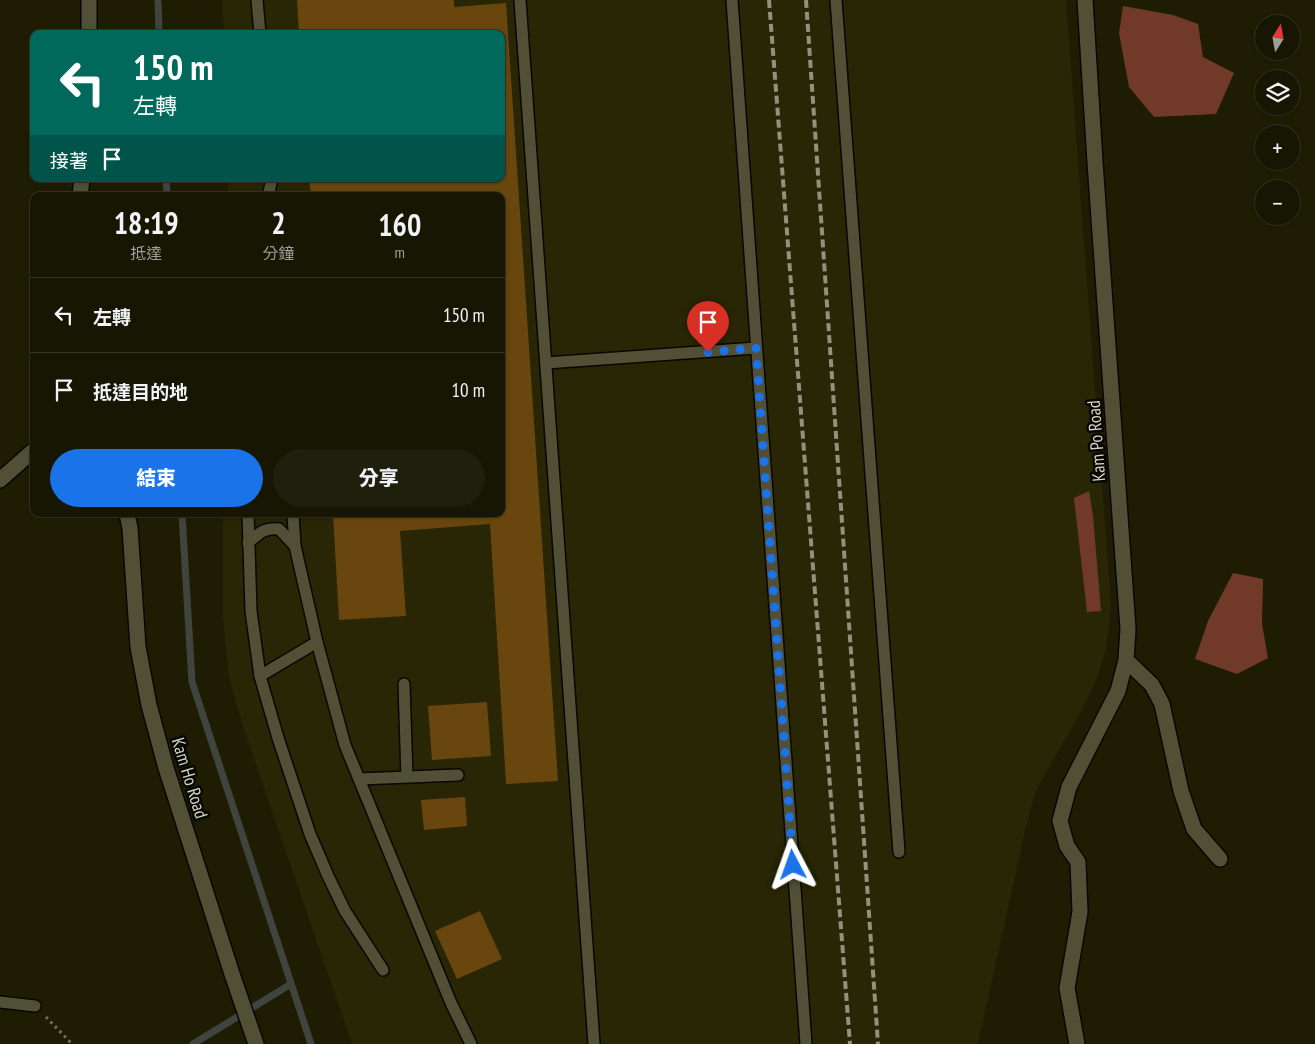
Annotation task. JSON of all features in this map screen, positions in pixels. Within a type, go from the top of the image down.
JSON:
[{"type":"street","points":[[89,0],[89,30]]},
{"type":"street","name":"Kam Po Road","points":[[1077,1044],[1067,988],[1080,912],[1078,862],[1066,846],[1060,821],[1069,787],[1118,691],[1126,660],[1128,629],[1094,162],[1085,0]]},
{"type":"street","points":[[0,480],[30,454]]},
{"type":"street","name":"Kam Ho Road","points":[[128,517],[138,647],[149,705],[166,768],[256,1043]]},
{"type":"street","points":[[1126,660],[1152,685],[1162,704],[1181,791],[1194,829],[1220,860]]},
{"type":"lane","points":[[257,0],[260,30]]},
{"type":"lane","points":[[520,0],[594,1044]]},
{"type":"lane","points":[[732,0],[806,1044]]},
{"type":"lane","points":[[836,0],[899,852]]},
{"type":"lane","points":[[546,363],[756,348]]},
{"type":"lane","points":[[248,517],[251,611],[260,676],[278,738],[310,834],[346,911],[383,970]]},
{"type":"lane","points":[[293,517],[295,546],[317,642],[345,745],[451,1003],[471,1044]]},
{"type":"lane","points":[[248,542],[262,530],[270,528],[279,529],[295,546]]},
{"type":"lane","points":[[260,676],[317,642]]},
{"type":"lane","points":[[404,684],[408,777]]},
{"type":"lane","points":[[359,780],[458,775]]},
{"type":"lane","points":[[0,1002],[35,1006]]},
{"type":"path","points":[[35,1006],[72,1044]]},
{"type":"shaded area","points":[[222,0],[1066,0],[1111,605],[1106,650],[1097,678],[1082,710],[1036,790],[1025,831],[978,1044],[352,1044],[244,730],[229,678],[223,619],[223,517],[505,517],[505,192],[228,192],[228,182],[505,182],[505,30],[224,30]]},
{"type":"shaded area","points":[[1123,6],[1173,15],[1198,24],[1203,57],[1234,73],[1216,114],[1154,117],[1129,87],[1119,33]]},
{"type":"shaded area","points":[[1089,491],[1101,611],[1087,612],[1074,498]]},
{"type":"shaded area","points":[[1233,573],[1263,579],[1262,624],[1268,658],[1237,674],[1195,659],[1208,621]]},
{"type":"building","points":[[297,0],[454,0],[454,7],[506,3],[558,781],[506,784],[490,524],[400,531],[406,616],[339,620],[333,517],[505,517],[505,192],[311,192],[309,182],[505,182],[505,30],[299,30]]},
{"type":"building","points":[[487,702],[491,756],[432,760],[428,706]]},
{"type":"building","points":[[465,797],[467,826],[424,830],[421,800]]},
{"type":"building","points":[[480,911],[502,959],[457,979],[435,931]]},
{"type":"waterway","points":[[158,0],[159,30]]},
{"type":"waterway","points":[[166,182],[167,192]]},
{"type":"waterway","points":[[182,517],[192,682],[311,1044]]},
{"type":"waterway","points":[[193,1044],[291,984]]},
{"type":"railway","points":[[769,0],[850,1044]]},
{"type":"railway","points":[[806,0],[878,1044]]},
{"type":"route","points":[[708,352],[756,348],[793,865]]}]
